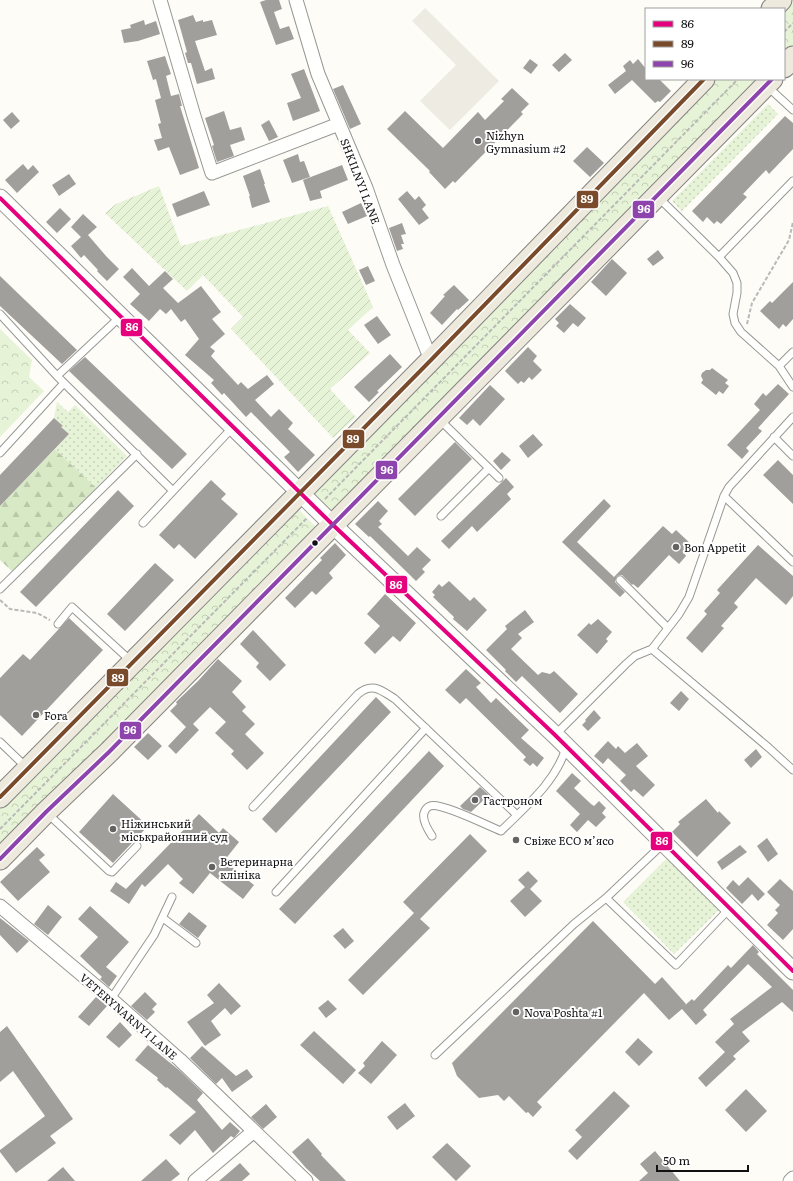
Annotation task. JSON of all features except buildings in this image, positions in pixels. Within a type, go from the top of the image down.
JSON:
[{"type":"main road","points":[[773,8],[781,0]]},
{"type":"main road","points":[[785,66],[793,58]]},
{"type":"main road","points":[[0,797],[431,360],[703,80]]},
{"type":"main road","points":[[0,859],[46,812],[109,752],[769,82]]},
{"type":"street","points":[[160,0],[212,173],[339,124]]},
{"type":"street","name":"SHKILNYI LANE","points":[[296,0],[318,74],[364,182],[393,265],[431,360]]},
{"type":"street","points":[[0,198],[332,524],[560,741],[793,971]]},
{"type":"street","name":"VETERYNARNYI LANE","points":[[0,906],[111,999],[180,1060],[306,1181]]},
{"type":"street","points":[[195,1181],[254,1131]]},
{"type":"street","points":[[790,1181],[793,1178]]},
{"type":"lane","points":[[769,82],[793,110]]},
{"type":"lane","points":[[719,257],[793,181]]},
{"type":"lane","points":[[657,196],[719,257],[733,274],[737,283],[737,293],[733,314],[736,323],[745,335],[779,366],[793,387]]},
{"type":"lane","points":[[0,314],[57,376],[173,490]]},
{"type":"lane","points":[[57,376],[121,316]]},
{"type":"lane","points":[[779,366],[793,352]]},
{"type":"lane","points":[[0,453],[64,383]]},
{"type":"lane","points":[[432,836],[427,829],[424,815],[425,810],[429,806],[440,806],[449,809],[501,831],[546,786],[562,760],[560,741],[626,664],[635,656],[652,649],[679,614],[689,597],[724,496],[738,476],[793,416]]},
{"type":"lane","points":[[438,418],[499,478]]},
{"type":"lane","points":[[143,523],[233,426]]},
{"type":"lane","points":[[774,438],[793,456]]},
{"type":"lane","points":[[0,589],[137,454]]},
{"type":"lane","points":[[441,516],[489,468]]},
{"type":"lane","points":[[724,496],[793,562]]},
{"type":"lane","points":[[620,580],[668,628]]},
{"type":"lane","points":[[58,624],[72,607],[133,662]]},
{"type":"lane","points":[[652,649],[793,770]]},
{"type":"lane","points":[[253,807],[363,690],[368,688],[382,690],[395,699],[517,815]]},
{"type":"lane","points":[[276,892],[426,728]]},
{"type":"lane","points":[[0,742],[27,769]]},
{"type":"lane","points":[[46,812],[109,871],[112,872],[137,846]]},
{"type":"lane","points":[[435,1055],[574,924],[606,898],[664,843]]},
{"type":"lane","points":[[111,999],[154,935],[172,897]]},
{"type":"lane","points":[[606,898],[676,965],[730,908]]},
{"type":"lane","points":[[163,918],[196,943]]},
{"type":"path","points":[[785,31],[793,23]]},
{"type":"path","points":[[0,829],[737,80]]},
{"type":"path","points":[[745,335],[752,303],[789,240],[793,222]]},
{"type":"path","points":[[0,600],[10,609],[37,613],[58,624]]},
{"type":"green space","points":[[793,2],[793,45],[785,53],[785,10]]},
{"type":"green space","points":[[716,80],[758,80],[332,511],[309,489]]},
{"type":"green space","points":[[768,104],[778,114],[682,211],[672,201]]},
{"type":"green space","points":[[159,186],[181,246],[328,206],[373,307],[348,330],[370,353],[330,389],[356,417],[333,438],[231,329],[243,317],[203,275],[187,291],[105,213],[116,204]]},
{"type":"green space","points":[[0,329],[32,360],[29,377],[44,391],[0,437]]},
{"type":"green space","points":[[57,402],[68,412],[75,405],[127,456],[96,488],[55,449],[68,435],[61,427],[63,426],[54,418]]},
{"type":"green space","points":[[55,449],[96,488],[14,573],[0,560],[0,506]]},
{"type":"green space","points":[[294,505],[316,527],[0,850],[0,803]]},
{"type":"green space","points":[[669,856],[721,908],[674,954],[623,902]]},
{"type":"shaded area","points":[[425,8],[499,81],[450,130],[420,101],[456,65],[412,21]]},
{"type":"transit line","name":"89","points":[[0,797],[431,360],[703,80]]},
{"type":"transit line","name":"96","points":[[0,859],[46,812],[109,752],[771,80]]},
{"type":"transit line","name":"86","points":[[0,198],[332,524],[555,735],[793,971]]},
{"type":"place","name":"Nizhyn Gymnasium #2","points":[[478,141]]},
{"type":"place","name":"Bon Appetit","points":[[676,547]]},
{"type":"place","name":"Fora","points":[[36,715]]},
{"type":"place","name":"Гастроном","points":[[475,800]]},
{"type":"place","name":"Ніжинський міськрайонний суд","points":[[113,829]]},
{"type":"place","name":"Свіже ECO м’ясо","points":[[516,840]]},
{"type":"place","name":"Ветеринарна клініка","points":[[212,867]]},
{"type":"place","name":"Nova Poshta #1","points":[[516,1012]]}]
